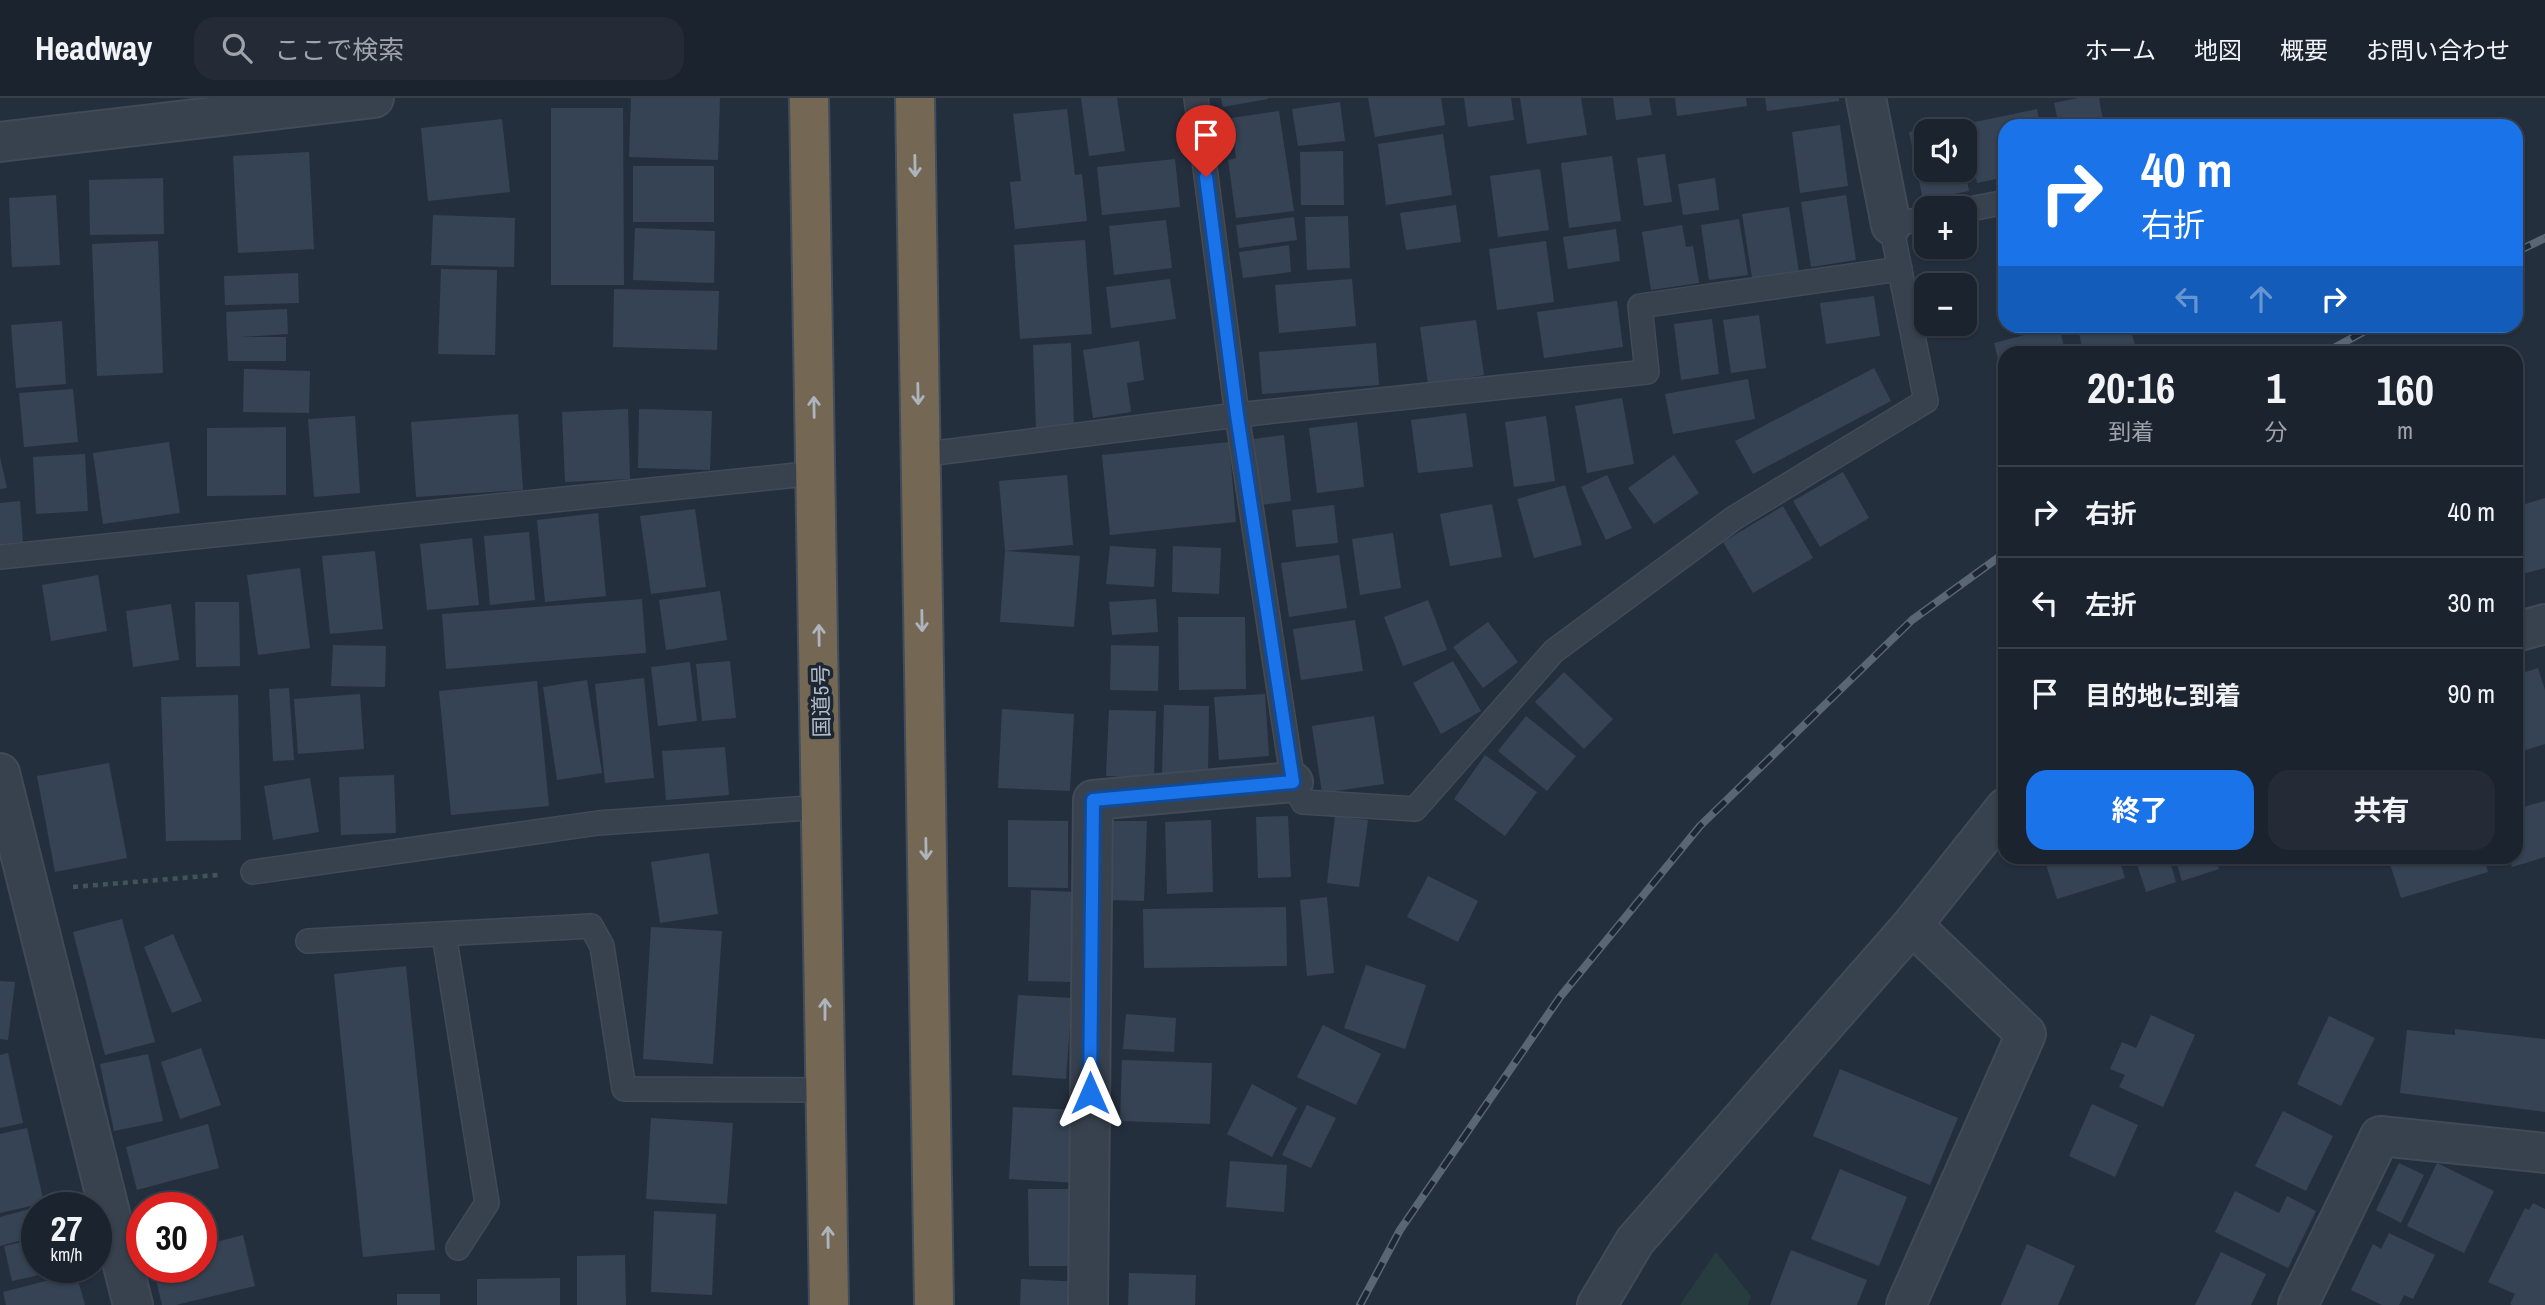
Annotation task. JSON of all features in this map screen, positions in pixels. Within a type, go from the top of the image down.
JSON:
[{"type":"highway","name":"国道5号","points":[[809,98],[823,807],[824,1090],[829,1305]]},
{"type":"highway","points":[[915,98],[934,1305]]},
{"type":"street","points":[[0,142],[374,98]]},
{"type":"street","points":[[1866,98],[1909,221]]},
{"type":"street","points":[[2523,630],[2545,624]]},
{"type":"street","points":[[0,773],[15,889],[133,1305]]},
{"type":"street","points":[[1088,1305],[1093,800],[1293,782]]},
{"type":"street","points":[[1597,1305],[1635,1241],[1912,925],[1998,817]]},
{"type":"street","points":[[1906,1305],[2026,1034],[1912,925]]},
{"type":"street","points":[[2298,1305],[2380,1136],[2545,1153]]},
{"type":"lane","points":[[1196,98],[1237,415],[1293,782],[1303,802],[1415,809],[1554,651],[1734,518],[1926,401],[1900,269],[1909,221]]},
{"type":"lane","points":[[1977,208],[1998,204]]},
{"type":"lane","points":[[919,455],[1237,415],[1647,372],[1640,306],[1900,269]]},
{"type":"lane","points":[[0,557],[816,473]]},
{"type":"lane","points":[[253,872],[598,823],[823,807]]},
{"type":"lane","points":[[308,941],[591,926],[602,946],[624,1089],[824,1090]]},
{"type":"lane","points":[[444,934],[487,1203],[458,1248]]},
{"type":"path","points":[[15,889],[253,872]]},
{"type":"green space","points":[[1716,1252],[1751,1296],[1748,1305],[1680,1305]]},
{"type":"building","points":[[631,98],[720,98],[718,160],[629,157]]},
{"type":"building","points":[[1081,98],[1117,98],[1125,151],[1089,156]]},
{"type":"building","points":[[1221,98],[1268,98],[1268,99],[1223,107]]},
{"type":"building","points":[[1368,98],[1441,98],[1445,125],[1375,137]]},
{"type":"building","points":[[1464,98],[1511,98],[1514,120],[1468,127]]},
{"type":"building","points":[[1520,98],[1581,98],[1587,135],[1527,144]]},
{"type":"building","points":[[1613,98],[1649,98],[1652,115],[1616,120]]},
{"type":"building","points":[[1675,98],[1746,98],[1747,106],[1677,116]]},
{"type":"building","points":[[1765,98],[1839,98],[1839,101],[1767,111]]},
{"type":"building","points":[[2078,98],[2099,98],[2103,119],[2057,119],[2054,103]]},
{"type":"building","points":[[1340,102],[1345,141],[1298,146],[1292,109]]},
{"type":"building","points":[[551,108],[623,108],[624,285],[551,285]]},
{"type":"building","points":[[1067,109],[1075,175],[1082,174],[1087,221],[1015,229],[1010,182],[1021,181],[1013,114]]},
{"type":"building","points":[[2037,109],[2039,119],[1998,119],[1998,179],[1977,183],[1977,122]]},
{"type":"building","points":[[1279,111],[1294,211],[1236,218],[1228,160],[1236,158],[1231,118]]},
{"type":"building","points":[[502,119],[510,192],[428,201],[421,128]]},
{"type":"building","points":[[1840,125],[1848,186],[1800,193],[1792,132]]},
{"type":"building","points":[[1914,131],[1914,156],[1909,132]]},
{"type":"building","points":[[1443,134],[1452,195],[1386,205],[1378,144]]},
{"type":"building","points":[[1343,151],[1344,205],[1301,205],[1300,152]]},
{"type":"building","points":[[309,152],[314,249],[238,253],[233,156]]},
{"type":"building","points":[[1665,154],[1672,202],[1644,206],[1637,158]]},
{"type":"building","points":[[1612,156],[1621,221],[1569,228],[1561,163]]},
{"type":"building","points":[[1175,159],[1180,207],[1102,215],[1097,167]]},
{"type":"building","points":[[633,166],[714,166],[714,222],[633,222]]},
{"type":"building","points":[[1540,169],[1549,230],[1498,237],[1490,176]]},
{"type":"building","points":[[163,178],[164,234],[90,235],[89,180]]},
{"type":"building","points":[[1715,178],[1719,210],[1683,215],[1678,184]]},
{"type":"building","points":[[1919,182],[1967,182],[1969,191],[1943,196],[1922,196]]},
{"type":"building","points":[[56,195],[60,265],[12,267],[9,198]]},
{"type":"building","points":[[1846,195],[1856,260],[1811,267],[1801,202]]},
{"type":"building","points":[[1456,205],[1461,242],[1406,250],[1400,213]]},
{"type":"building","points":[[1789,207],[1799,272],[1752,278],[1742,214]]},
{"type":"building","points":[[433,215],[515,218],[514,267],[431,265]]},
{"type":"building","points":[[1348,216],[1350,268],[1307,270],[1305,217]]},
{"type":"building","points":[[1294,217],[1297,240],[1239,248],[1236,225]]},
{"type":"building","points":[[1739,219],[1748,275],[1709,280],[1701,225]]},
{"type":"building","points":[[1166,220],[1172,268],[1114,275],[1109,226]]},
{"type":"building","points":[[1682,225],[1686,247],[1693,246],[1699,283],[1651,290],[1642,232]]},
{"type":"building","points":[[635,228],[715,231],[714,283],[633,280]]},
{"type":"building","points":[[1616,229],[1620,261],[1568,269],[1563,237]]},
{"type":"building","points":[[1085,240],[1092,334],[1020,339],[1014,245]]},
{"type":"building","points":[[158,241],[163,373],[97,376],[92,244]]},
{"type":"building","points":[[1546,241],[1554,302],[1497,310],[1489,249]]},
{"type":"building","points":[[1289,245],[1291,272],[1243,278],[1239,252]]},
{"type":"building","points":[[441,269],[497,270],[495,355],[438,354]]},
{"type":"building","points":[[298,273],[299,303],[225,305],[224,276]]},
{"type":"building","points":[[1170,279],[1176,319],[1111,328],[1106,287]]},
{"type":"building","points":[[1352,279],[1356,326],[1279,333],[1275,285]]},
{"type":"building","points":[[614,289],[719,291],[717,350],[613,347]]},
{"type":"building","points":[[1874,296],[1880,336],[1826,344],[1820,303]]},
{"type":"building","points":[[1617,301],[1623,347],[1544,358],[1537,312]]},
{"type":"building","points":[[287,309],[288,334],[241,337],[286,337],[286,361],[228,361],[226,312]]},
{"type":"building","points":[[1759,315],[1766,368],[1731,373],[1723,320]]},
{"type":"building","points":[[1712,319],[1719,374],[1681,380],[1674,324]]},
{"type":"building","points":[[1476,320],[1484,375],[1428,384],[1420,327]]},
{"type":"building","points":[[62,321],[66,384],[16,388],[11,325]]},
{"type":"building","points":[[2032,333],[2061,333],[2064,346],[1998,346],[1998,359],[1994,343]]},
{"type":"building","points":[[2079,333],[2132,333],[2135,346],[2082,346]]},
{"type":"building","points":[[1139,341],[1144,380],[1127,383],[1131,412],[1093,418],[1083,350]]},
{"type":"building","points":[[1071,343],[1074,428],[1036,429],[1033,345]]},
{"type":"building","points":[[1376,343],[1379,385],[1262,394],[1259,352]]},
{"type":"building","points":[[1874,368],[1891,401],[1753,474],[1735,441]]},
{"type":"building","points":[[244,369],[310,371],[309,413],[243,412]]},
{"type":"building","points":[[1748,379],[1755,419],[1673,434],[1665,394]]},
{"type":"building","points":[[73,389],[78,442],[24,447],[19,393]]},
{"type":"building","points":[[1622,398],[1634,464],[1587,473],[1575,406]]},
{"type":"building","points":[[628,409],[630,479],[565,482],[562,412]]},
{"type":"building","points":[[639,409],[712,411],[710,470],[638,468]]},
{"type":"building","points":[[1466,413],[1473,467],[1418,473],[1411,420]]},
{"type":"building","points":[[518,414],[523,490],[416,497],[411,422]]},
{"type":"building","points":[[355,416],[360,493],[314,497],[308,419]]},
{"type":"building","points":[[1546,416],[1555,481],[1514,487],[1505,422]]},
{"type":"building","points":[[1357,422],[1364,487],[1317,493],[1309,428]]},
{"type":"building","points":[[286,427],[286,495],[207,496],[207,428]]},
{"type":"building","points":[[1284,435],[1291,501],[1261,505],[1254,439]]},
{"type":"building","points":[[169,442],[180,513],[103,524],[93,453]]},
{"type":"building","points":[[1229,442],[1236,522],[1110,535],[1102,455]]},
{"type":"building","points":[[85,454],[88,511],[36,514],[33,457]]},
{"type":"building","points":[[1674,455],[1699,493],[1654,524],[1628,488]]},
{"type":"building","points":[[0,457],[7,488],[0,489]]},
{"type":"building","points":[[1843,472],[1869,518],[1820,547],[1793,501]]},
{"type":"building","points":[[1067,475],[1073,545],[1005,551],[999,481]]},
{"type":"building","points":[[1607,475],[1632,528],[1606,540],[1581,487]]},
{"type":"building","points":[[1565,485],[1582,545],[1534,558],[1517,499]]},
{"type":"building","points":[[2545,498],[2545,568],[2523,574],[2523,505]]},
{"type":"building","points":[[20,501],[23,542],[0,544],[0,503]]},
{"type":"building","points":[[1492,504],[1502,557],[1450,566],[1440,514]]},
{"type":"building","points":[[1334,505],[1338,543],[1296,547],[1292,510]]},
{"type":"building","points":[[1783,506],[1813,558],[1753,593],[1723,542]]},
{"type":"building","points":[[695,509],[706,587],[651,594],[640,516]]},
{"type":"building","points":[[598,513],[606,596],[545,602],[537,520]]},
{"type":"building","points":[[529,532],[535,600],[490,605],[484,536]]},
{"type":"building","points":[[1393,533],[1401,588],[1360,595],[1352,539]]},
{"type":"building","points":[[472,538],[479,605],[427,610],[420,544]]},
{"type":"building","points":[[1110,546],[1156,549],[1154,587],[1106,584]]},
{"type":"building","points":[[1173,546],[1221,548],[1219,594],[1172,592]]},
{"type":"building","points":[[375,551],[383,629],[330,634],[322,556]]},
{"type":"building","points":[[1005,551],[1080,556],[1074,627],[1000,622]]},
{"type":"building","points":[[1339,555],[1347,608],[1289,617],[1281,563]]},
{"type":"building","points":[[300,568],[310,648],[258,655],[247,575]]},
{"type":"building","points":[[98,575],[107,631],[51,641],[42,585]]},
{"type":"building","points":[[720,591],[727,640],[666,650],[659,600]]},
{"type":"building","points":[[642,599],[646,653],[446,669],[442,614]]},
{"type":"building","points":[[1156,599],[1158,632],[1112,635],[1109,602]]},
{"type":"building","points":[[1428,600],[1447,650],[1403,666],[1384,617]]},
{"type":"building","points":[[195,602],[239,602],[240,666],[196,667]]},
{"type":"building","points":[[171,604],[179,660],[133,667],[126,611]]},
{"type":"building","points":[[1178,617],[1245,617],[1246,689],[1179,690]]},
{"type":"building","points":[[1355,620],[1363,671],[1301,680],[1293,629]]},
{"type":"building","points":[[1488,622],[1518,662],[1483,688],[1453,647]]},
{"type":"building","points":[[333,645],[386,646],[385,687],[331,686]]},
{"type":"building","points":[[1111,645],[1159,646],[1158,691],[1110,690]]},
{"type":"building","points":[[730,661],[736,718],[702,721],[696,664]]},
{"type":"building","points":[[1453,661],[1481,711],[1441,734],[1413,683]]},
{"type":"building","points":[[690,662],[697,721],[658,726],[651,667]]},
{"type":"building","points":[[2538,668],[2545,690],[2545,744],[2523,751],[2523,673]]},
{"type":"building","points":[[1564,672],[1613,719],[1584,749],[1535,702]]},
{"type":"building","points":[[644,678],[654,778],[605,783],[595,684]]},
{"type":"building","points":[[587,680],[602,773],[557,780],[543,687]]},
{"type":"building","points":[[537,681],[549,806],[451,815],[439,691]]},
{"type":"building","points":[[289,688],[294,760],[273,761],[269,689]]},
{"type":"building","points":[[360,694],[364,749],[298,754],[294,699]]},
{"type":"building","points":[[1265,694],[1269,756],[1219,760],[1214,697]]},
{"type":"building","points":[[238,695],[241,840],[166,841],[161,697]]},
{"type":"building","points":[[1164,705],[1209,706],[1208,773],[1162,773]]},
{"type":"building","points":[[1002,709],[1074,714],[1070,791],[998,788]]},
{"type":"building","points":[[1109,710],[1156,711],[1154,778],[1106,776]]},
{"type":"building","points":[[1374,716],[1384,784],[1322,793],[1312,726]]},
{"type":"building","points":[[1526,716],[1576,756],[1547,791],[1498,751]]},
{"type":"building","points":[[725,747],[729,795],[666,800],[662,751]]},
{"type":"building","points":[[1485,755],[1537,792],[1505,836],[1454,799]]},
{"type":"building","points":[[109,763],[127,858],[55,872],[37,776]]},
{"type":"building","points":[[394,775],[396,833],[341,835],[339,777]]},
{"type":"building","points":[[310,778],[319,832],[273,840],[264,786]]},
{"type":"building","points":[[2545,801],[2545,857],[2523,864],[2523,807]]},
{"type":"building","points":[[1288,816],[1291,877],[1258,878],[1256,817]]},
{"type":"building","points":[[1335,816],[1368,820],[1359,887],[1327,883]]},
{"type":"building","points":[[1008,820],[1068,821],[1068,888],[1008,887]]},
{"type":"building","points":[[1211,820],[1213,892],[1167,894],[1165,822]]},
{"type":"building","points":[[1113,821],[1147,821],[1144,901],[1110,900]]},
{"type":"building","points":[[709,853],[718,914],[660,923],[651,862]]},
{"type":"building","points":[[2046,864],[2121,864],[2125,878],[2057,899]]},
{"type":"building","points":[[2137,864],[2171,864],[2176,882],[2146,892]]},
{"type":"building","points":[[2177,864],[2218,864],[2219,869],[2182,881]]},
{"type":"building","points":[[2390,864],[2486,864],[2488,872],[2401,898]]},
{"type":"building","points":[[1428,876],[1478,901],[1458,942],[1407,917]]},
{"type":"building","points":[[1031,890],[1075,892],[1072,982],[1028,981]]},
{"type":"building","points":[[1327,897],[1334,973],[1307,976],[1300,900]]},
{"type":"building","points":[[1286,907],[1287,966],[1144,968],[1143,909]]},
{"type":"building","points":[[122,919],[155,1042],[105,1055],[73,932]]},
{"type":"building","points":[[651,927],[722,931],[713,1064],[643,1059]]},
{"type":"building","points":[[173,934],[202,1001],[172,1013],[144,947]]},
{"type":"building","points":[[1366,965],[1426,985],[1405,1049],[1344,1028]]},
{"type":"building","points":[[406,966],[435,1250],[363,1257],[334,974]]},
{"type":"building","points":[[0,981],[15,982],[8,1040],[0,1039]]},
{"type":"building","points":[[1018,995],[1072,998],[1066,1079],[1012,1075]]},
{"type":"building","points":[[1126,1014],[1176,1018],[1174,1052],[1123,1049]]},
{"type":"building","points":[[2151,1015],[2195,1035],[2163,1107],[2119,1087],[2125,1075],[2110,1069],[2122,1042],[2136,1048]]},
{"type":"building","points":[[2329,1016],[2375,1038],[2341,1106],[2297,1084]]},
{"type":"building","points":[[1323,1025],[1381,1054],[1356,1105],[1297,1077]]},
{"type":"building","points":[[2455,1029],[2545,1039],[2545,1112],[2400,1093],[2407,1030],[2455,1035]]},
{"type":"building","points":[[201,1048],[221,1105],[180,1119],[161,1062]]},
{"type":"building","points":[[8,1053],[23,1123],[0,1128],[0,1055]]},
{"type":"building","points":[[148,1054],[163,1121],[114,1131],[100,1064]]},
{"type":"building","points":[[1122,1060],[1212,1063],[1210,1124],[1120,1121]]},
{"type":"building","points":[[1840,1069],[1958,1118],[1930,1185],[1813,1136]]},
{"type":"building","points":[[1252,1084],[1297,1108],[1272,1157],[1227,1134]]},
{"type":"building","points":[[2092,1104],[2138,1125],[2115,1177],[2069,1156]]},
{"type":"building","points":[[1307,1105],[1336,1118],[1311,1168],[1282,1155]]},
{"type":"building","points":[[1013,1107],[1081,1110],[1078,1183],[1009,1179]]},
{"type":"building","points":[[2283,1111],[2333,1136],[2306,1191],[2255,1166]]},
{"type":"building","points":[[651,1118],[733,1123],[727,1204],[646,1199]]},
{"type":"building","points":[[208,1124],[219,1168],[137,1190],[126,1147]]},
{"type":"building","points":[[27,1128],[42,1192],[21,1192],[21,1208],[0,1213],[0,1134]]},
{"type":"building","points":[[1230,1161],[1287,1165],[1284,1212],[1226,1207]]},
{"type":"building","points":[[2399,1163],[2424,1175],[2401,1223],[2376,1210]]},
{"type":"building","points":[[2437,1163],[2494,1191],[2464,1253],[2407,1226]]},
{"type":"building","points":[[1840,1169],[1907,1197],[1879,1266],[1811,1239]]},
{"type":"building","points":[[1028,1189],[1078,1189],[1078,1266],[1029,1266]]},
{"type":"building","points":[[2235,1191],[2279,1213],[2287,1196],[2316,1211],[2288,1268],[2215,1232]]},
{"type":"building","points":[[2533,1203],[2545,1209],[2545,1305],[2512,1305],[2510,1304],[2515,1294],[2488,1282],[2525,1208],[2529,1210]]},
{"type":"building","points":[[21,1211],[21,1240],[0,1246],[0,1217]]},
{"type":"building","points":[[654,1211],[716,1214],[712,1295],[651,1292]]},
{"type":"building","points":[[2389,1233],[2435,1255],[2413,1299],[2404,1295],[2399,1305],[2382,1305],[2351,1290],[2373,1244],[2381,1249]]},
{"type":"building","points":[[243,1235],[255,1286],[176,1305],[162,1305],[157,1283],[217,1283],[217,1242]]},
{"type":"building","points":[[21,1242],[21,1279],[12,1281],[4,1246]]},
{"type":"building","points":[[2027,1244],[2075,1266],[2058,1305],[2001,1305]]},
{"type":"building","points":[[1791,1250],[1867,1280],[1857,1305],[1770,1305]]},
{"type":"building","points":[[2221,1252],[2266,1274],[2251,1305],[2195,1305]]},
{"type":"building","points":[[625,1255],[626,1305],[577,1305],[577,1256]]},
{"type":"building","points":[[1129,1273],[1196,1275],[1195,1305],[1128,1305]]},
{"type":"building","points":[[560,1278],[560,1305],[477,1305],[477,1279]]},
{"type":"building","points":[[1021,1279],[1082,1282],[1081,1305],[1020,1305]]},
{"type":"building","points":[[38,1283],[79,1283],[85,1305],[6,1305],[3,1292]]},
{"type":"building","points":[[397,1294],[440,1294],[440,1305],[397,1305]]},
{"type":"railway","points":[[2523,249],[2545,238]]},
{"type":"railway","points":[[2338,346],[2361,333]]},
{"type":"railway","points":[[1360,1305],[1400,1230],[1560,997],[1700,826],[1912,620],[1998,558]]},
{"type":"route","points":[[1090,1093],[1093,800],[1293,782],[1237,415],[1206,177]]}]
